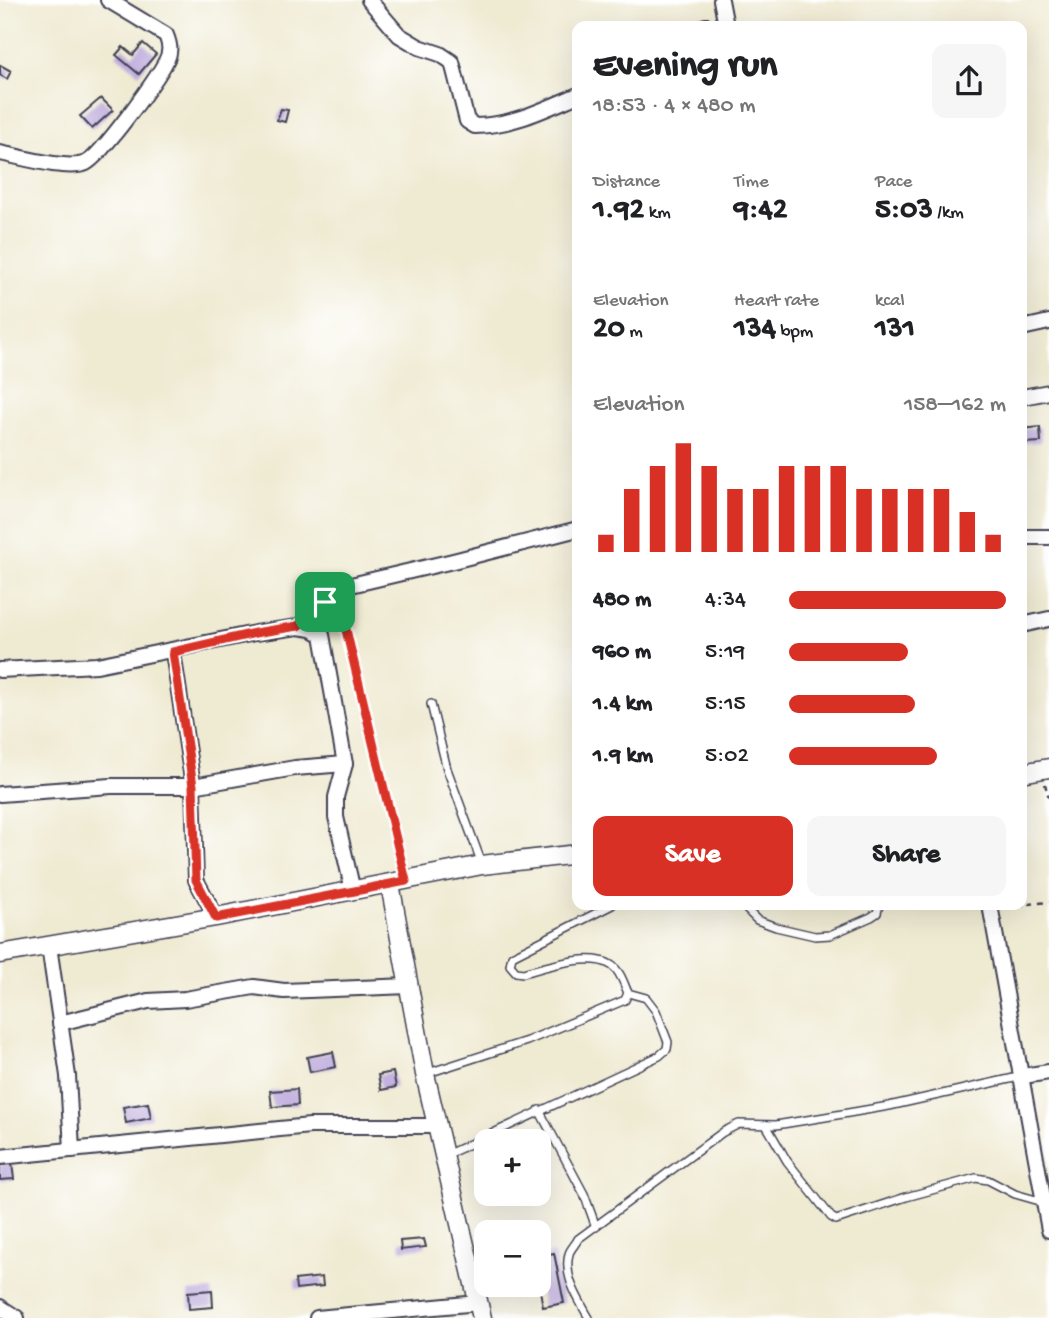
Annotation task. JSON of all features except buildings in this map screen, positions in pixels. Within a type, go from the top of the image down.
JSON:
[{"type":"street","points":[[0,153],[61,164],[86,163],[99,152],[160,69],[170,46],[166,35],[108,0]]},
{"type":"street","points":[[369,0],[398,35],[452,62],[467,121],[475,126],[501,123],[525,116],[572,97]]},
{"type":"street","points":[[721,0],[725,21]]},
{"type":"street","points":[[1027,327],[1049,323]]},
{"type":"street","points":[[1027,396],[1049,392]]},
{"type":"street","points":[[298,626],[337,592],[351,585],[572,530]]},
{"type":"street","points":[[1027,537],[1049,537]]},
{"type":"street","points":[[325,602],[321,635],[345,764],[336,797],[336,817],[353,891]]},
{"type":"street","points":[[1027,624],[1049,619]]},
{"type":"street","points":[[0,670],[97,665],[298,626],[312,629],[321,635]]},
{"type":"street","points":[[173,652],[193,786],[196,880],[216,918]]},
{"type":"street","points":[[0,794],[111,786],[193,786],[295,768],[345,764]]},
{"type":"street","points":[[1027,772],[1049,768]]},
{"type":"street","points":[[0,954],[216,918],[482,865],[572,855]]},
{"type":"street","points":[[317,1318],[480,1310],[425,1074],[409,986],[398,882]]},
{"type":"street","points":[[991,910],[1049,1230]]},
{"type":"street","points":[[49,946],[68,1076],[72,1150]]},
{"type":"street","points":[[60,1023],[148,1001],[186,999],[254,987],[284,991],[409,986]]},
{"type":"street","points":[[1023,1076],[1049,1072]]},
{"type":"street","points":[[0,1157],[310,1126],[436,1126]]},
{"type":"street","points":[[0,1307],[17,1318]]},
{"type":"lane","points":[[337,592],[398,882]]},
{"type":"lane","points":[[430,704],[447,769],[482,865]]},
{"type":"lane","points":[[602,910],[512,956],[510,965],[516,972],[523,973],[568,962],[598,961],[612,965],[619,973],[628,993]]},
{"type":"lane","points":[[747,910],[757,920],[776,927],[822,937],[871,917],[878,910]]},
{"type":"lane","points":[[425,1074],[527,1041],[622,1002],[628,993]]},
{"type":"lane","points":[[444,1156],[667,1049],[668,1042],[651,1004],[640,995],[628,993]]},
{"type":"lane","points":[[589,1318],[575,1294],[569,1272],[569,1254],[578,1239],[723,1132],[739,1124],[766,1125],[889,1106],[1023,1076]]},
{"type":"lane","points":[[539,1110],[583,1194],[596,1227]]},
{"type":"lane","points":[[766,1125],[801,1180],[836,1220],[976,1178],[988,1180],[1046,1206]]},
{"type":"path","points":[[1027,904],[1049,902]]},
{"type":"route","points":[[337,592],[406,881],[216,918],[196,880],[193,786],[173,652],[298,626],[325,602],[337,592]]}]
